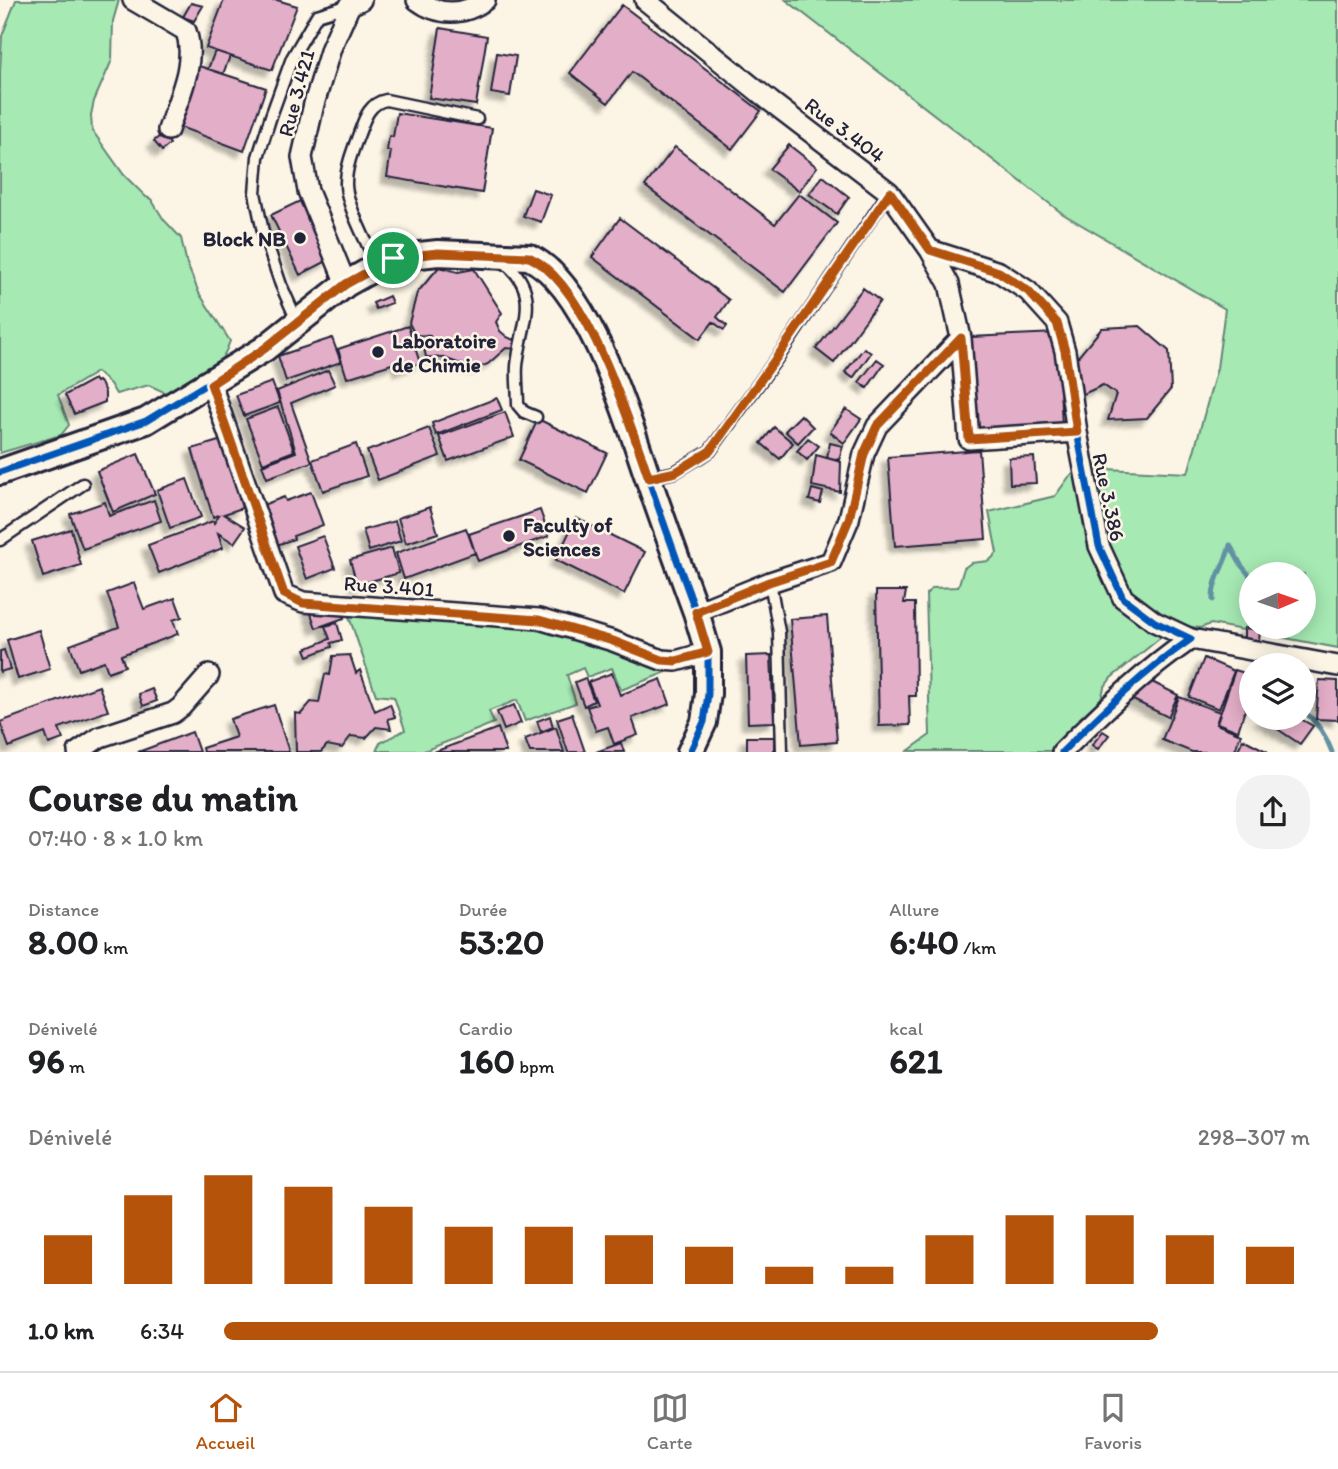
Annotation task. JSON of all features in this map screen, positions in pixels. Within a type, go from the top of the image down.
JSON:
[{"type":"street","points":[[132,0],[186,31],[190,43],[190,58],[168,130]]},
{"type":"street","points":[[417,0],[440,12],[455,13],[470,10],[485,0]]},
{"type":"street","name":"Rue 3.404","points":[[645,0],[770,101],[890,192],[930,250],[949,284],[961,338]]},
{"type":"street","name":"Rue 3.421","points":[[346,284],[307,191],[302,157],[324,71],[355,3]]},
{"type":"street","points":[[930,250],[999,272],[1028,291],[1057,323],[1065,351],[1077,432]]},
{"type":"street","points":[[0,472],[146,421],[211,384],[264,349],[346,284],[393,258],[438,253],[493,254],[529,257],[542,262],[576,305],[608,364],[696,612],[708,652],[708,694],[704,722],[690,751]]},
{"type":"street","points":[[696,612],[769,582],[831,562],[849,519],[864,454],[877,426],[961,338]]},
{"type":"street","name":"Rue 3.386","points":[[961,338],[969,439],[1077,432],[1099,545],[1123,598],[1155,622],[1191,639],[1338,666]]},
{"type":"street","name":"Rue 3.401","points":[[211,384],[284,594],[303,603],[539,620],[613,641],[662,660],[676,661],[708,652]]},
{"type":"street","points":[[1062,751],[1116,697],[1191,639]]},
{"type":"street","points":[[78,751],[100,737],[173,713],[209,675]]},
{"type":"lane","points":[[298,323],[281,285],[263,232],[256,193],[258,157],[292,58],[317,15],[355,3]]},
{"type":"lane","points":[[377,265],[359,226],[345,185],[352,154],[367,114],[378,101],[386,100],[478,119]]},
{"type":"lane","points":[[649,478],[676,472],[710,451],[890,192]]},
{"type":"lane","points":[[493,254],[522,279],[528,301],[517,366],[518,405],[524,412],[536,418]]},
{"type":"lane","points":[[0,540],[83,484]]},
{"type":"lane","points":[[769,582],[779,632],[782,751]]},
{"type":"green space","points":[[16,0],[119,0],[113,21],[112,60],[94,101],[92,130],[124,175],[151,199],[164,220],[181,238],[187,264],[199,293],[230,341],[220,362],[206,375],[168,394],[149,385],[116,394],[97,372],[58,395],[69,425],[61,435],[0,453],[0,71],[2,36]]},
{"type":"green space","points":[[786,0],[1338,0],[1338,648],[1290,639],[1316,639],[1316,562],[1239,562],[1239,629],[1211,624],[1200,628],[1176,625],[1111,678],[1101,699],[1079,719],[1058,751],[908,751],[930,735],[926,594],[933,588],[958,587],[964,568],[971,563],[989,561],[997,553],[989,512],[1055,496],[1069,477],[1087,464],[1106,469],[1188,473],[1217,368],[1225,309],[1063,214]]},
{"type":"green space","points":[[345,605],[539,619],[662,660],[672,670],[621,690],[612,668],[587,677],[583,668],[567,675],[576,703],[525,721],[517,700],[489,711],[494,723],[424,751],[376,751],[380,743],[405,730],[394,697],[376,695]]},
{"type":"building","points":[[224,0],[277,0],[297,6],[272,70],[206,48]]},
{"type":"building","points":[[191,3],[203,6],[194,21],[183,17]]},
{"type":"building","points":[[622,5],[761,111],[732,149],[632,72],[608,103],[570,73]]},
{"type":"building","points":[[440,28],[487,36],[476,105],[429,98]]},
{"type":"building","points":[[215,51],[230,56],[223,74],[208,69]]},
{"type":"building","points":[[497,53],[516,56],[510,96],[491,93]]},
{"type":"building","points":[[199,66],[266,88],[244,151],[177,126]]},
{"type":"building","points":[[397,113],[492,128],[482,193],[387,177],[391,151],[387,151],[389,136],[393,137]]},
{"type":"building","points":[[162,134],[170,144],[162,151],[154,141]]},
{"type":"building","points":[[789,145],[817,167],[799,191],[769,169]]},
{"type":"building","points":[[675,147],[775,224],[799,194],[837,223],[785,292],[645,186]]},
{"type":"building","points":[[823,176],[849,197],[837,214],[809,194]]},
{"type":"building","points":[[533,189],[551,195],[541,222],[523,216]]},
{"type":"building","points":[[300,201],[329,260],[300,275],[271,215]]},
{"type":"building","points":[[620,218],[729,300],[717,317],[727,326],[724,330],[713,322],[700,339],[592,257]]},
{"type":"building","points":[[439,267],[458,272],[474,269],[502,313],[496,322],[500,331],[518,342],[516,349],[506,348],[488,364],[478,368],[444,358],[426,357],[424,348],[430,342],[430,336],[415,335],[409,323],[417,293]]},
{"type":"building","points":[[863,288],[880,301],[834,363],[816,349]]},
{"type":"building","points":[[389,296],[392,303],[376,309],[373,303]]},
{"type":"building","points":[[408,326],[420,363],[400,370],[398,362],[347,378],[338,349]]},
{"type":"building","points":[[1140,326],[1169,351],[1171,389],[1147,418],[1108,420],[1116,394],[1103,385],[1079,396],[1077,358],[1102,328]]},
{"type":"building","points":[[1057,333],[1062,425],[975,430],[971,337]]},
{"type":"building","points":[[332,338],[341,362],[286,381],[278,356]]},
{"type":"building","points":[[864,348],[871,353],[853,378],[845,372]]},
{"type":"building","points":[[877,359],[884,364],[867,388],[859,382]]},
{"type":"building","points":[[328,370],[335,385],[291,403],[312,462],[267,478],[262,465],[296,452],[277,391]]},
{"type":"building","points":[[94,379],[102,385],[105,402],[74,414],[65,395]]},
{"type":"building","points":[[272,382],[280,403],[244,416],[236,395]]},
{"type":"building","points":[[497,398],[502,410],[436,435],[432,423]]},
{"type":"building","points":[[278,407],[294,451],[263,463],[246,419]]},
{"type":"building","points":[[846,409],[861,419],[844,443],[830,432]]},
{"type":"building","points":[[505,412],[514,437],[448,461],[439,436]]},
{"type":"building","points":[[801,415],[813,427],[798,443],[785,431]]},
{"type":"building","points":[[538,419],[607,453],[588,493],[519,460]]},
{"type":"building","points":[[774,427],[793,443],[780,459],[761,443]]},
{"type":"building","points":[[429,428],[440,456],[378,480],[367,451]]},
{"type":"building","points":[[808,438],[819,446],[807,460],[797,451]]},
{"type":"building","points":[[222,440],[242,508],[224,514],[245,527],[234,543],[218,533],[223,548],[159,573],[148,545],[213,521],[214,523],[219,515],[213,517],[192,449]]},
{"type":"building","points":[[830,443],[843,446],[839,460],[827,457]]},
{"type":"building","points":[[356,444],[367,476],[323,491],[312,460]]},
{"type":"building","points":[[979,450],[986,539],[895,546],[888,457]]},
{"type":"building","points":[[138,454],[155,494],[113,512],[97,471]]},
{"type":"building","points":[[816,455],[841,462],[840,492],[812,486]]},
{"type":"building","points":[[1034,457],[1036,483],[1010,484],[1009,458]]},
{"type":"building","points":[[187,479],[201,517],[170,528],[157,490]]},
{"type":"building","points":[[812,489],[823,492],[820,503],[809,500]]},
{"type":"building","points":[[311,492],[323,525],[274,546],[260,506],[284,497],[286,501]]},
{"type":"building","points":[[154,500],[161,521],[83,549],[70,514],[105,502],[109,516]]},
{"type":"building","points":[[430,507],[438,533],[406,543],[398,518]]},
{"type":"building","points":[[540,510],[549,536],[478,561],[469,534]]},
{"type":"building","points":[[576,518],[645,552],[624,594],[556,560]]},
{"type":"building","points":[[395,521],[401,541],[369,551],[363,530]]},
{"type":"building","points":[[466,528],[475,553],[404,579],[396,553]]},
{"type":"building","points":[[71,529],[81,565],[43,577],[32,541]]},
{"type":"building","points":[[323,536],[335,568],[307,579],[295,546]]},
{"type":"building","points":[[392,548],[399,573],[357,585],[350,560]]},
{"type":"building","points":[[134,583],[144,609],[175,598],[182,617],[173,620],[178,634],[121,655],[125,666],[108,672],[104,661],[79,670],[70,645],[119,627],[107,593]]},
{"type":"building","points":[[876,591],[906,591],[904,603],[915,603],[916,696],[909,696],[910,725],[879,726]]},
{"type":"building","points":[[308,605],[341,606],[344,618],[316,628]]},
{"type":"building","points":[[827,616],[837,742],[801,745],[790,619]]},
{"type":"building","points":[[337,623],[342,640],[308,656],[305,649],[330,639],[325,626]]},
{"type":"building","points":[[39,630],[50,669],[18,679],[7,640]]},
{"type":"building","points":[[4,650],[10,669],[0,672],[0,651]]},
{"type":"building","points":[[350,655],[356,673],[360,670],[375,711],[390,704],[395,717],[388,719],[391,729],[376,727],[366,738],[351,736],[342,748],[327,745],[321,752],[296,752],[295,713],[301,714],[311,702],[319,703],[325,674],[330,675],[333,656]]},
{"type":"building","points":[[771,655],[774,722],[748,723],[746,656]]},
{"type":"building","points":[[1204,658],[1234,671],[1219,709],[1189,697]]},
{"type":"building","points":[[1235,670],[1239,671],[1238,731],[1217,723]]},
{"type":"building","points":[[612,673],[620,695],[661,679],[670,704],[632,718],[638,735],[614,744],[608,727],[596,731],[587,707],[597,704],[588,682]]},
{"type":"building","points":[[1142,677],[1178,695],[1168,717],[1131,699]]},
{"type":"building","points":[[585,678],[594,701],[584,706],[575,682]]},
{"type":"building","points":[[1319,680],[1338,681],[1338,720],[1316,719]]},
{"type":"building","points":[[99,686],[108,711],[59,728],[63,739],[49,744],[45,733],[9,747],[0,722]]},
{"type":"building","points":[[152,689],[157,701],[143,706],[139,694]]},
{"type":"building","points":[[1179,697],[1220,712],[1216,724],[1241,734],[1234,752],[1192,752],[1162,740]]},
{"type":"building","points":[[274,705],[289,752],[203,752],[202,748],[236,737],[230,719]]},
{"type":"building","points":[[514,705],[521,723],[504,730],[497,712]]},
{"type":"building","points":[[572,714],[585,752],[568,752],[557,719]]},
{"type":"building","points":[[550,716],[553,727],[541,732],[537,721]]},
{"type":"building","points":[[556,727],[564,752],[530,752],[525,739]]},
{"type":"building","points":[[498,728],[506,752],[434,752]]},
{"type":"building","points":[[1279,730],[1310,730],[1300,744]]},
{"type":"building","points":[[1103,731],[1109,735],[1098,749],[1092,745]]},
{"type":"building","points":[[192,732],[199,752],[138,752]]},
{"type":"building","points":[[747,737],[774,737],[774,752],[747,752]]},
{"type":"building","points":[[1243,739],[1268,752],[1237,752]]},
{"type":"building","points":[[621,743],[624,752],[596,752]]},
{"type":"waterway","points":[[1213,600],[1215,586],[1230,545],[1239,562]]},
{"type":"waterway","points":[[1316,723],[1332,752]]},
{"type":"cycle path","points":[[0,472],[146,421],[264,349],[346,284],[392,258],[438,253],[529,257],[550,272],[569,294],[587,322],[616,387],[696,612],[708,652],[708,694],[704,722],[690,752]]},
{"type":"cycle path","points":[[696,612],[770,582],[831,562],[849,519],[864,454],[877,426],[961,338],[969,439],[1077,432],[1099,546],[1123,598],[1155,622],[1191,639],[1140,678],[1062,752]]},
{"type":"place","name":"Block NB","points":[[300,238]]},
{"type":"place","name":"Laboratoire de Chimie","points":[[378,352]]},
{"type":"place","name":"Faculty of Sciences","points":[[509,536]]},
{"type":"route","points":[[890,192],[930,250],[999,272],[1028,291],[1057,323],[1065,351],[1077,432],[969,439],[961,338],[877,426],[864,454],[849,519],[831,562],[769,582],[696,612],[708,652],[676,661],[662,660],[613,641],[539,620],[303,603],[284,594],[211,384],[264,349],[346,284],[393,258],[438,253],[478,253],[529,257],[542,262],[576,305],[608,364],[649,478],[676,472],[710,451],[890,192]]}]
